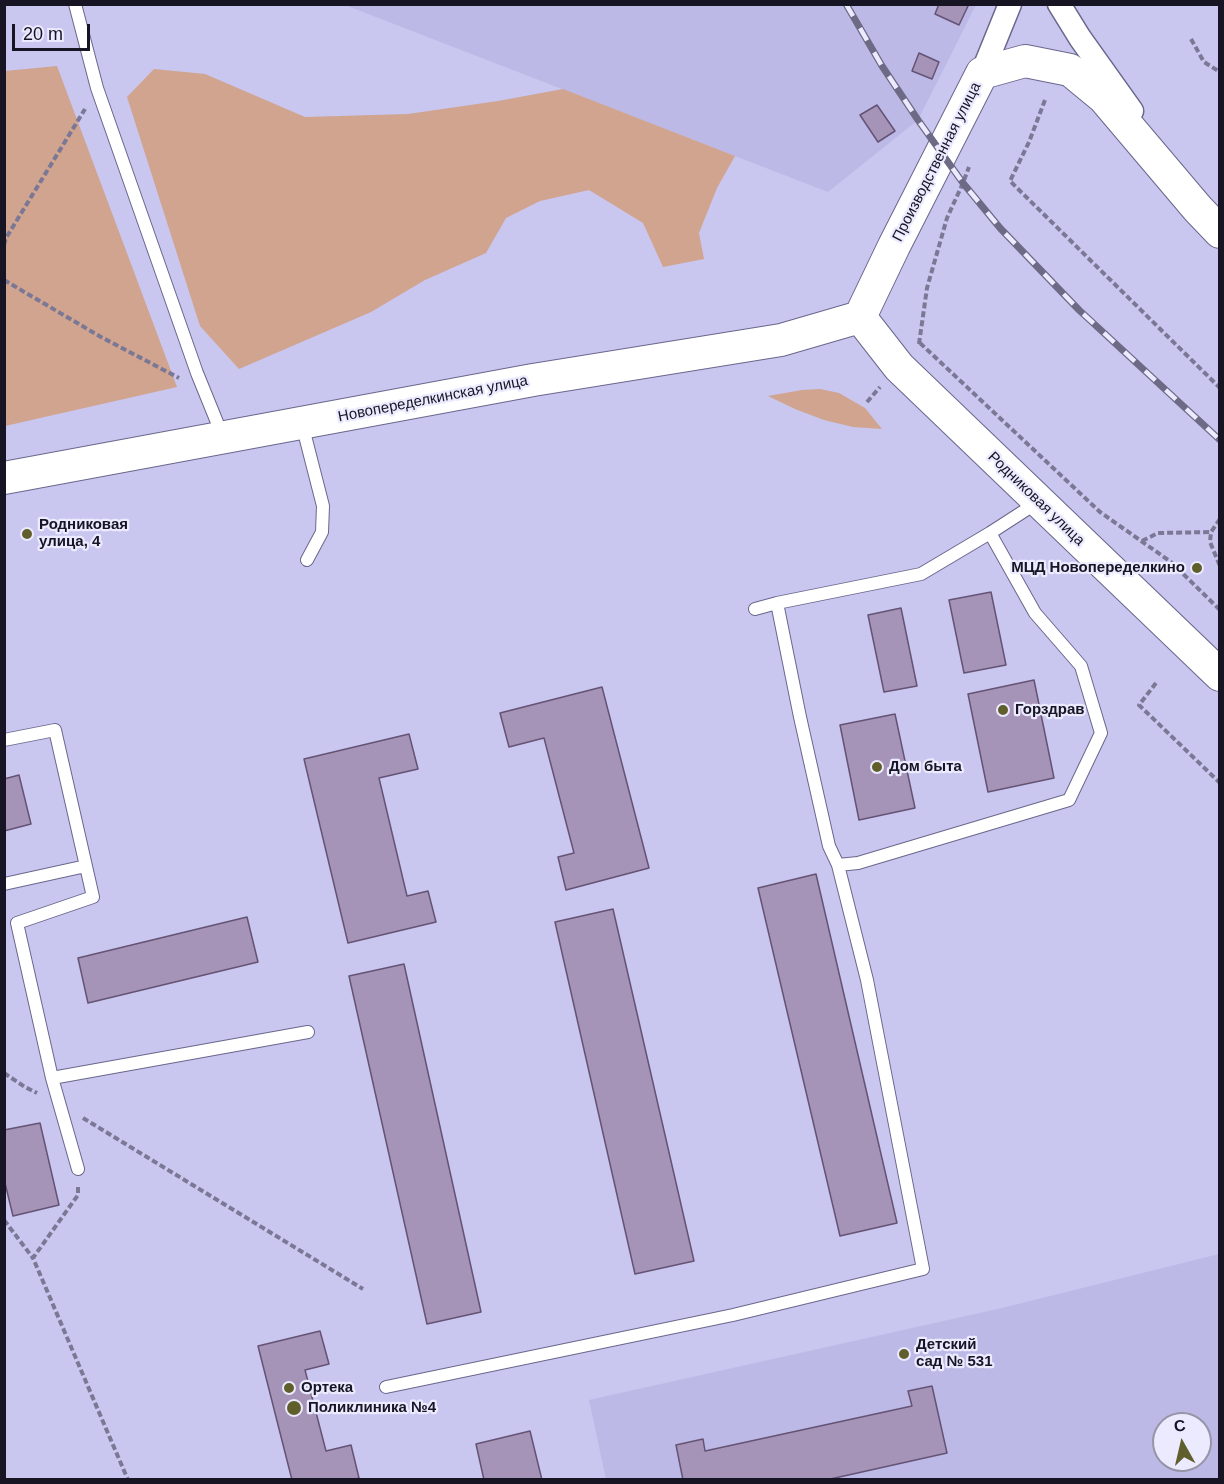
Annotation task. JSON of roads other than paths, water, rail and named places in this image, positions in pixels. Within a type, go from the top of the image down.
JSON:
[{"type":"main road","points":[[982,73],[1025,61],[1070,70],[1104,98],[1145,146],[1209,206],[1220,232]]},
{"type":"main road","name":"Производственная улица","points":[[860,317],[982,73]]},
{"type":"main road","name":"Новопеределкинская улица","points":[[4,478],[543,378],[781,340],[860,317]]},
{"type":"main road","name":"Родниковая улица","points":[[860,317],[899,367],[1220,675]]},
{"type":"street","name":"Производственная улица","points":[[982,73],[1010,4]]},
{"type":"street","points":[[1059,4],[1080,38],[1136,116],[1145,146]]},
{"type":"lane","points":[[74,5],[97,88],[197,373],[223,438]]},
{"type":"lane","points":[[302,423],[322,506],[322,532],[308,560]]},
{"type":"lane","points":[[755,609],[921,574],[1039,501]]},
{"type":"lane","points":[[838,865],[858,863],[1069,800],[1101,733],[1081,666],[1035,614],[990,533]]},
{"type":"lane","points":[[386,1387],[733,1315],[923,1269],[867,980],[838,865],[829,846],[777,603]]},
{"type":"lane","points":[[4,740],[55,730],[93,897],[17,923],[52,1078],[78,1169]]},
{"type":"lane","points":[[4,884],[86,866]]},
{"type":"lane","points":[[52,1078],[308,1032]]},
{"type":"railway","points":[[846,4],[882,66],[918,120],[963,183],[1000,228],[1079,310],[1220,440]]},
{"type":"place","name":"Родниковая улица, 4","points":[[27,534]]},
{"type":"place","name":"МЦД Новопеределкино","points":[[1197,568]]},
{"type":"place","name":"Горздрав","points":[[1003,710]]},
{"type":"place","name":"Дом быта","points":[[877,767]]},
{"type":"place","name":"Детский сад № 531","points":[[904,1354]]},
{"type":"place","name":"Ортека","points":[[289,1388]]},
{"type":"place","name":"Поликлиника №4","points":[[294,1408]]}]
